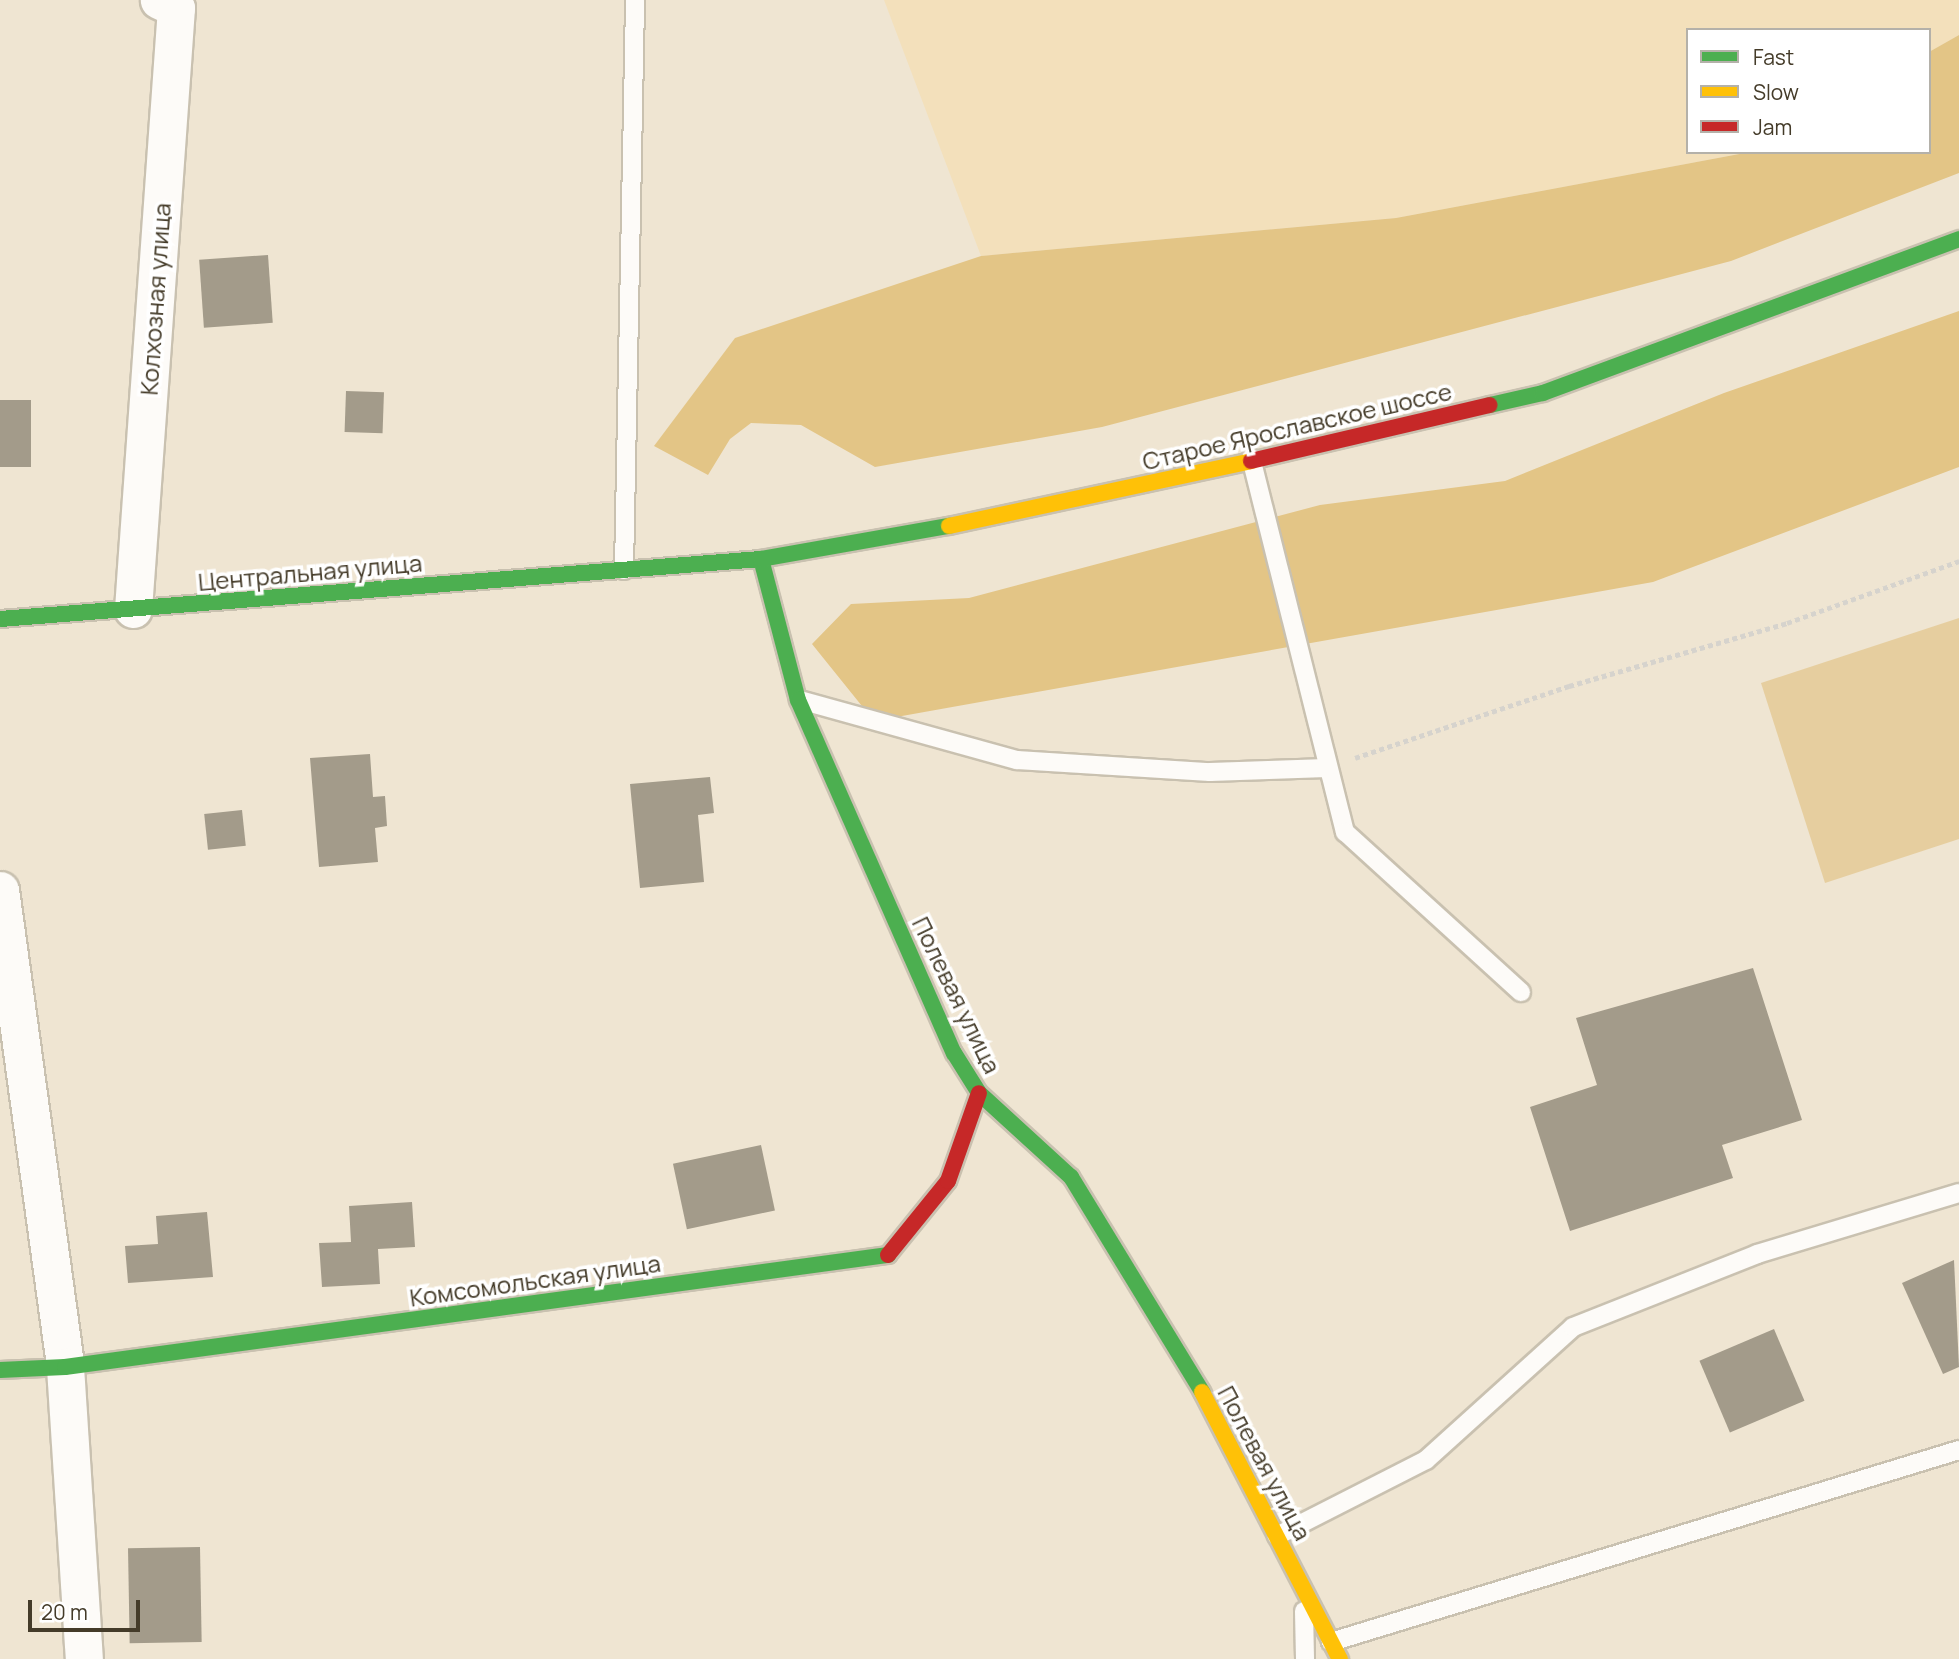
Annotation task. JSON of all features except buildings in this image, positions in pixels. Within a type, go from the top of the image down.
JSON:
[{"type":"street","name":"Колхозная улица","points":[[133,609],[171,3]]},
{"type":"street","name":"Старое Ярославское шоссе","points":[[624,570],[761,559],[1059,506],[1251,457],[1543,393],[1959,239]]},
{"type":"street","name":"Полевая улица","points":[[761,559],[798,700],[954,1053],[979,1093],[1070,1177],[1188,1366],[1340,1659]]},
{"type":"street","name":"Центральная улица","points":[[0,619],[624,570]]},
{"type":"street","points":[[0,890],[65,1367],[84,1659]]},
{"type":"street","name":"Комсомольская улица","points":[[0,1370],[65,1367],[890,1255],[948,1181],[979,1093]]},
{"type":"lane","points":[[624,570],[635,0]]},
{"type":"lane","points":[[1251,457],[1345,832],[1521,992]]},
{"type":"lane","points":[[798,700],[1017,760],[1210,772],[1327,768]]},
{"type":"lane","points":[[1277,1536],[1426,1460],[1573,1326],[1757,1254],[1959,1193]]},
{"type":"lane","points":[[1331,1642],[1959,1450]]},
{"type":"lane","points":[[1304,1587],[1305,1659]]},
{"type":"path","points":[[1327,768],[1569,686],[1787,623],[1959,561]]},
{"type":"shaded area","points":[[884,0],[1959,0],[1959,35],[1931,51],[1931,28],[1686,28],[1686,154],[1739,154],[1396,218],[981,256]]},
{"type":"shaded area","points":[[1959,35],[1959,173],[1731,261],[1102,427],[875,467],[801,425],[751,423],[730,439],[708,475],[654,446],[735,338],[981,256],[1396,218],[1739,154],[1931,154],[1931,51]]},
{"type":"shaded area","points":[[1959,311],[1959,467],[1653,582],[874,721],[812,644],[851,604],[969,598],[1320,505],[1505,481],[1724,393]]},
{"type":"shaded area","points":[[1959,618],[1959,839],[1825,883],[1761,683]]},
{"type":"traffic: fast","points":[[1490,405],[1543,393],[1959,239]]},
{"type":"traffic: fast","points":[[0,619],[761,559],[949,526]]},
{"type":"traffic: fast","points":[[761,559],[798,700],[954,1053],[979,1093],[1071,1177],[1202,1392]]},
{"type":"traffic: fast","points":[[0,1370],[65,1367],[888,1255]]},
{"type":"traffic: slow","points":[[949,526],[1251,461]]},
{"type":"traffic: slow","points":[[1202,1392],[1340,1659]]},
{"type":"traffic: jam","points":[[1251,461],[1490,405]]},
{"type":"traffic: jam","points":[[888,1255],[948,1181],[979,1093]]}]
